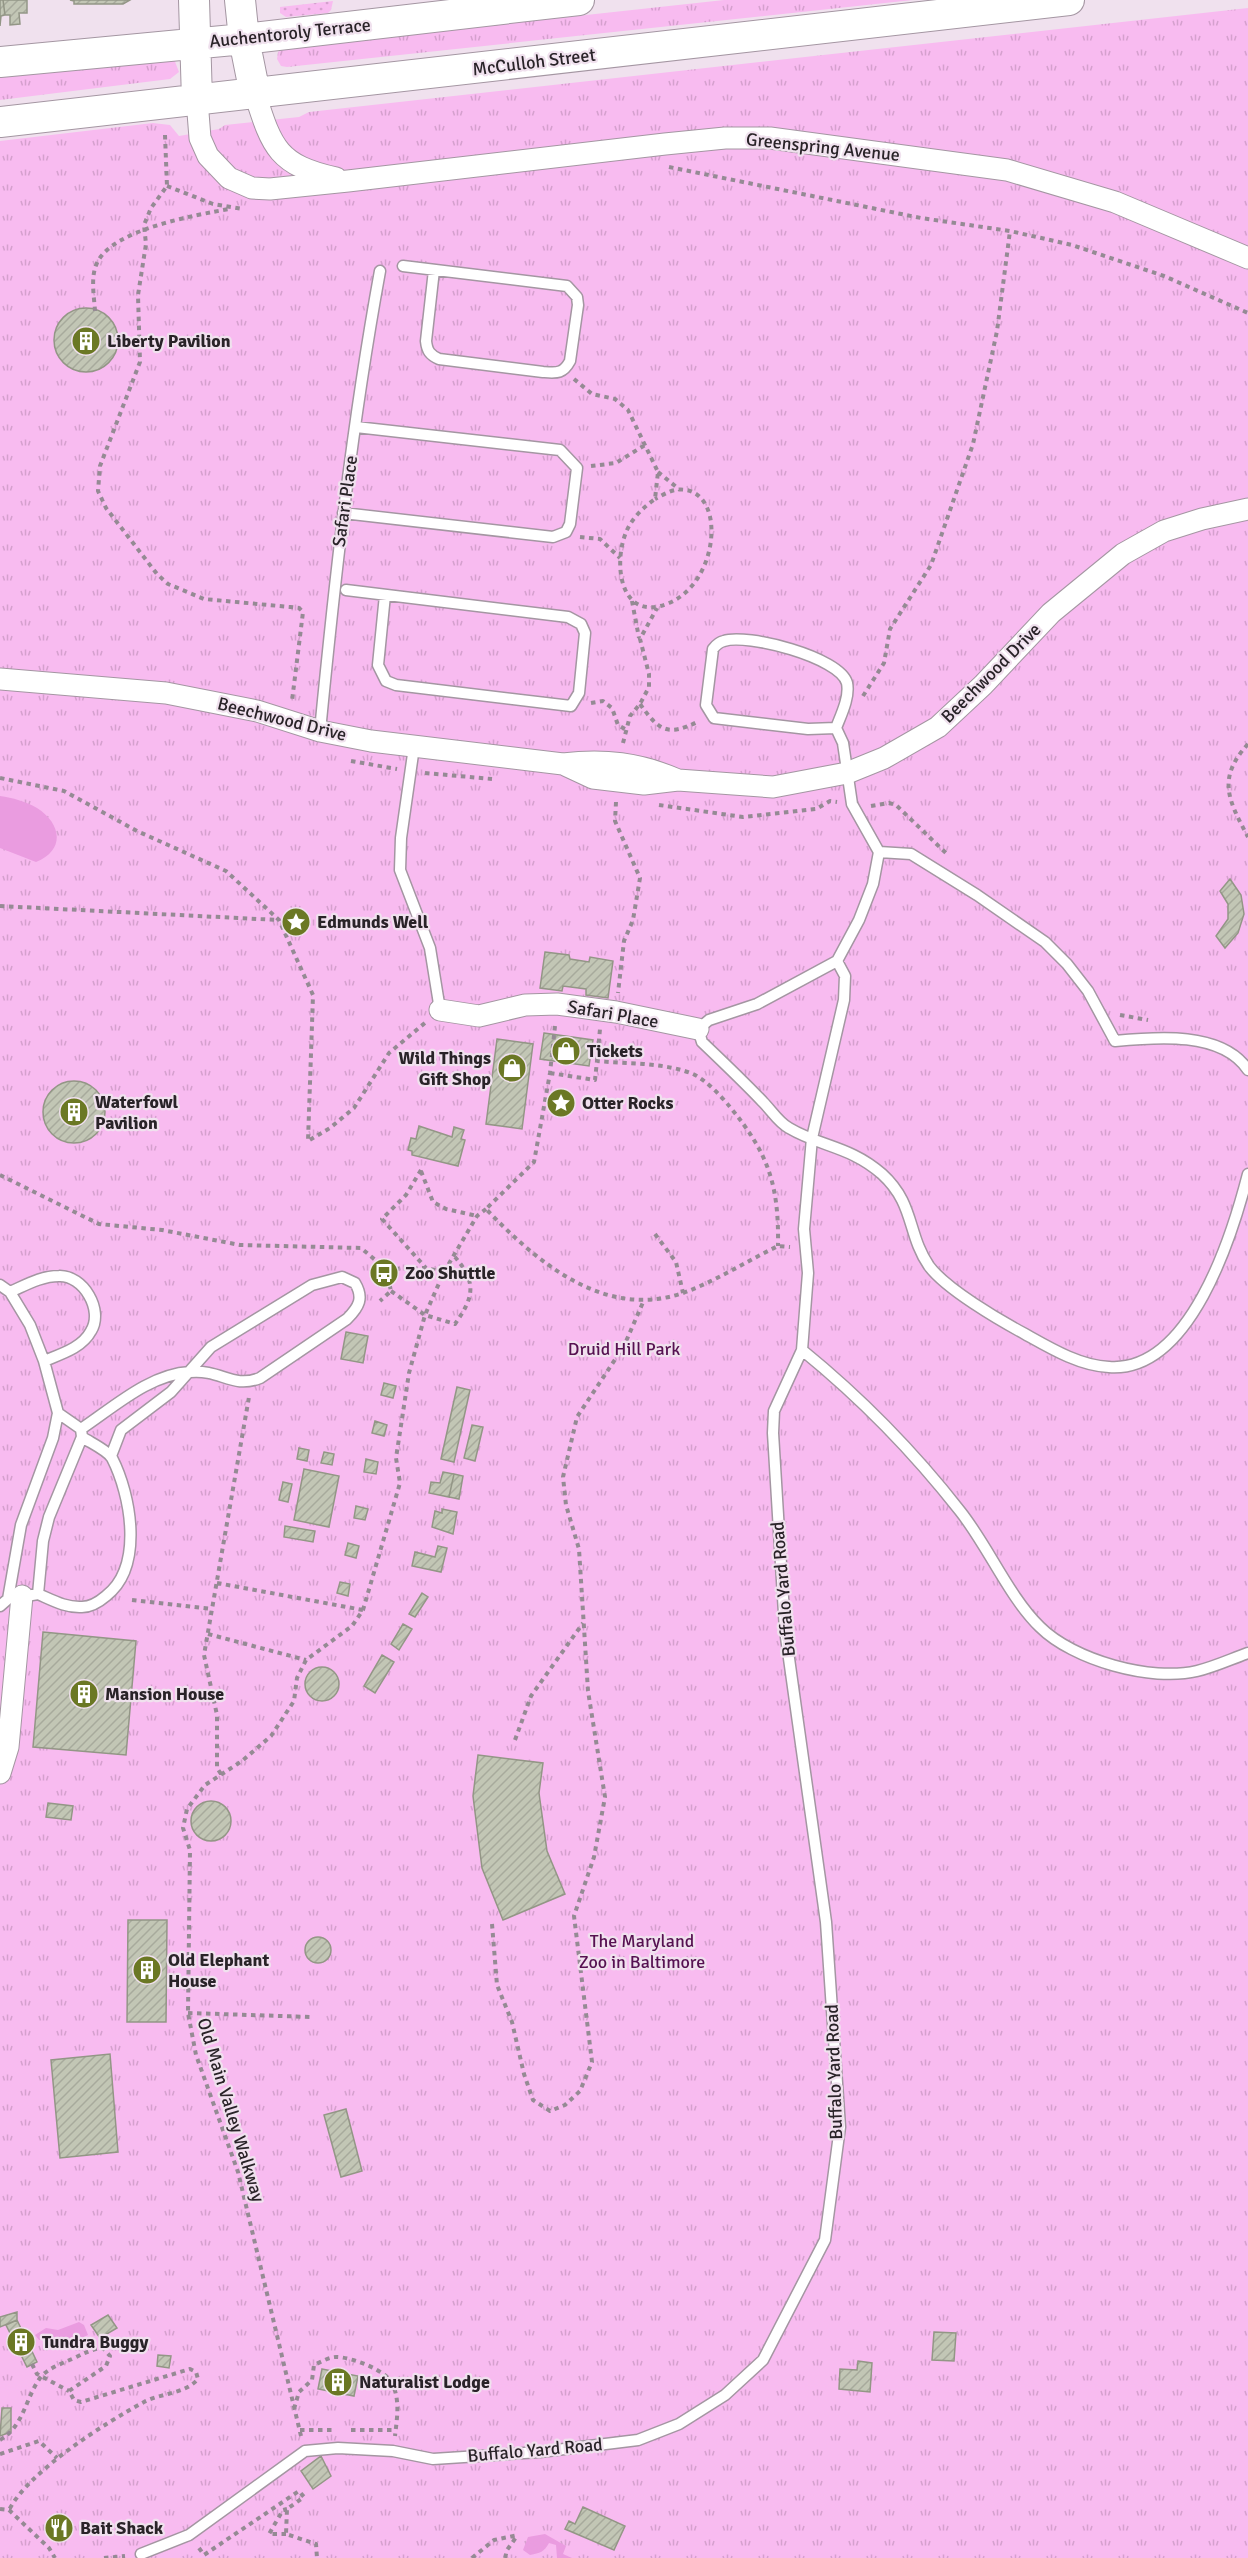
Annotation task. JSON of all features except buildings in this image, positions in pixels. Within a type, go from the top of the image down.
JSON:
[{"type":"main road","points":[[194,0],[197,100]]},
{"type":"main road","points":[[240,0],[244,39],[255,94]]},
{"type":"main road","name":"Auchentoroly Terrace","points":[[0,62],[244,39],[579,0]]},
{"type":"main road","name":"McCulloh Street","points":[[0,122],[1069,0]]},
{"type":"street","name":"Greenspring Avenue","points":[[255,94],[266,131],[285,157],[308,171],[348,181]]},
{"type":"street","name":"Greenspring Avenue","points":[[197,100],[200,138],[207,156],[229,178],[252,188],[270,189],[348,181],[725,138],[770,138],[1007,170],[1115,202],[1248,258]]},
{"type":"street","name":"Beechwood Drive","points":[[0,679],[166,693],[257,711],[320,731],[414,747],[562,764],[594,760],[621,763],[649,768],[678,780],[773,787],[847,772],[884,758],[938,727],[1051,613],[1123,554],[1164,531],[1202,519],[1248,509]]},
{"type":"street","name":"Safari Place","points":[[440,1010],[479,1016],[525,1005],[557,1004],[698,1029]]},
{"type":"street","points":[[0,1773],[8,1747],[7,1687],[17,1599]]},
{"type":"lane","points":[[403,266],[567,286],[577,297],[578,305],[570,362],[566,370],[558,373],[543,372],[439,359],[432,356],[426,349],[426,341],[434,270]]},
{"type":"lane","name":"Safari Place","points":[[320,731],[343,513],[363,362],[380,271]]},
{"type":"lane","points":[[343,513],[553,537],[566,532],[570,524],[577,468],[570,457],[560,450],[356,427]]},
{"type":"lane","points":[[346,590],[385,595],[577,620],[585,633],[579,693],[571,706],[386,681],[378,665],[385,595]]},
{"type":"lane","points":[[836,728],[786,727],[720,720],[711,715],[706,705],[713,649],[717,644],[730,639],[789,649],[837,669],[844,677],[847,692],[844,708],[836,728],[843,743],[852,804],[879,852],[873,884],[837,961],[758,1004],[709,1020],[698,1029],[702,1041],[787,1128],[857,1156],[896,1190],[910,1213],[918,1244],[930,1267],[956,1289],[1016,1330],[1076,1359],[1110,1368],[1144,1360],[1180,1332],[1220,1262],[1238,1212],[1248,1174]]},
{"type":"lane","points":[[414,747],[401,838],[400,870],[430,948],[440,1010]]},
{"type":"lane","points":[[879,852],[911,854],[976,894],[1045,942],[1067,964],[1088,991],[1115,1041],[1160,1036],[1224,1047],[1237,1056],[1248,1070]]},
{"type":"lane","points":[[837,961],[845,976],[844,1000],[812,1138],[804,1229],[808,1273],[802,1350],[849,1388],[901,1441],[961,1512],[1040,1628],[1074,1652],[1122,1667],[1161,1674],[1196,1671],[1248,1653]]},
{"type":"lane","points":[[10,1292],[37,1280],[62,1275],[74,1280],[84,1288],[93,1304],[95,1318],[92,1331],[69,1351],[44,1361]]},
{"type":"lane","points":[[17,1599],[43,1541],[49,1517],[82,1433],[163,1377],[189,1372],[213,1372],[236,1383],[251,1381],[347,1319],[357,1309],[360,1300],[355,1283],[342,1277],[331,1278],[292,1295],[211,1347],[189,1372],[171,1392],[121,1430],[111,1456]]},
{"type":"lane","points":[[0,1285],[10,1292],[30,1325],[44,1361],[58,1413],[53,1438],[21,1525],[17,1599]]},
{"type":"lane","name":"Buffalo Yard Road","points":[[305,2451],[338,2448],[393,2451],[433,2459],[540,2452],[638,2440],[679,2424],[725,2396],[763,2360],[825,2240],[840,2127],[826,1922],[785,1630],[773,1433],[774,1411],[802,1350]]},
{"type":"lane","points":[[17,1599],[83,1608],[98,1603],[121,1581],[128,1563],[130,1525],[125,1498],[111,1456],[58,1413]]},
{"type":"lane","points":[[141,2554],[189,2535],[305,2451]]},
{"type":"path","points":[[165,135],[167,186],[146,216],[144,230],[146,244],[138,295],[140,362],[100,466],[98,491],[106,508],[157,574],[168,584],[204,600],[299,608],[303,612],[291,708]]},
{"type":"path","points":[[666,162],[667,167],[812,197],[921,218],[1010,231],[1106,256],[1164,276],[1248,313]]},
{"type":"path","points":[[167,186],[213,204],[253,210]]},
{"type":"path","points":[[95,311],[94,273],[98,260],[116,244],[167,221],[233,208],[244,203],[252,188]]},
{"type":"path","points":[[862,699],[884,663],[890,629],[931,565],[973,444],[997,332],[1010,231]]},
{"type":"path","points":[[566,370],[579,386],[592,394],[623,404],[636,424],[658,472],[681,490]]},
{"type":"path","points":[[577,468],[615,463],[645,445]]},
{"type":"path","points":[[654,499],[658,472]]},
{"type":"path","points":[[625,738],[630,716],[649,687],[649,674],[631,601],[622,578],[620,558],[628,528],[643,508],[654,499],[674,490],[697,495],[705,506],[713,529],[706,565],[692,588],[673,601],[657,608],[638,606],[631,601]]},
{"type":"path","points":[[566,532],[573,537],[600,540],[620,558]]},
{"type":"path","points":[[640,639],[657,608]]},
{"type":"path","points":[[571,706],[603,701],[612,708],[618,725],[626,729]]},
{"type":"path","points":[[640,704],[654,724],[664,730],[688,726],[711,715]]},
{"type":"path","points":[[1248,744],[1230,771],[1227,789],[1232,806],[1248,837]]},
{"type":"path","points":[[0,778],[64,791],[137,831],[226,871],[279,920],[313,995],[308,1141],[330,1128],[354,1108],[389,1053],[440,1010]]},
{"type":"path","points":[[550,1073],[595,1080],[597,1061],[624,941],[633,920],[640,878],[615,821],[616,797]]},
{"type":"path","points":[[0,906],[279,920]]},
{"type":"path","points":[[208,1634],[306,1660],[352,1626],[363,1610],[400,1482],[396,1458],[409,1373],[424,1315],[444,1272],[455,1257],[477,1216],[534,1162],[550,1073],[557,1004]]},
{"type":"path","points":[[597,1061],[661,1066],[694,1075],[723,1098],[752,1133],[772,1174],[779,1210],[778,1246]]},
{"type":"path","points":[[426,1268],[382,1219],[406,1195],[421,1170],[433,1202],[446,1209],[477,1216]]},
{"type":"path","points":[[0,1174],[99,1224],[162,1230],[240,1245],[361,1248],[386,1269],[391,1291],[424,1315],[456,1324],[470,1303],[468,1273],[455,1257]]},
{"type":"path","points":[[486,1209],[528,1249],[564,1277],[607,1296],[644,1300],[683,1293],[778,1246],[806,1248]]},
{"type":"path","points":[[655,1234],[676,1262],[683,1293]]},
{"type":"path","points":[[386,1269],[426,1268],[444,1272]]},
{"type":"path","points":[[381,1301],[391,1291]]},
{"type":"path","points":[[492,1924],[497,1985],[512,2022],[524,2074],[533,2100],[550,2111],[565,2105],[580,2091],[592,2062],[574,1916],[594,1857],[605,1797],[588,1691],[579,1549],[566,1505],[563,1477],[577,1417],[624,1346],[644,1300]]},
{"type":"path","points":[[221,1774],[217,1768],[217,1714],[204,1656],[251,1381]]},
{"type":"path","points":[[217,1583],[363,1610]]},
{"type":"path","points":[[132,1600],[212,1610]]},
{"type":"path","points":[[515,1740],[531,1696],[583,1622]]},
{"type":"path","name":"Old Main Valley Walkway","points":[[305,2451],[293,2411],[238,2172],[196,2055],[188,2013],[190,1850],[183,1828],[187,1809],[205,1785],[242,1761],[271,1736],[294,1701],[297,1678],[306,1660]]},
{"type":"path","points":[[188,2013],[312,2017]]},
{"type":"path","points":[[0,2440],[11,2434],[32,2392],[49,2370],[92,2349],[103,2348],[110,2356],[106,2366],[69,2391]]},
{"type":"path","points":[[293,2411],[299,2392],[312,2380],[315,2365],[334,2357],[358,2360],[388,2378],[393,2385],[398,2409],[393,2451]]},
{"type":"path","points":[[9,2510],[17,2494],[57,2458],[145,2401],[192,2386],[198,2379],[196,2372],[190,2369],[81,2402],[74,2400],[69,2391],[37,2374],[32,2364]]},
{"type":"path","points":[[0,2454],[39,2441],[57,2458]]},
{"type":"path","points":[[204,2555],[299,2491],[304,2497],[283,2510],[268,2534],[286,2534],[316,2544],[317,2558]]},
{"type":"path","points":[[0,2509],[9,2510],[49,2548],[55,2558]]},
{"type":"path","points":[[286,2534],[287,2509]]},
{"type":"path","points":[[472,2558],[494,2540],[518,2535],[507,2550],[505,2558]]},
{"type":"green space","points":[[724,0],[913,0],[287,67],[281,66],[277,59],[278,52],[284,48]]},
{"type":"green space","points":[[333,1],[328,13],[286,17],[280,13],[280,7]]},
{"type":"green space","name":"Druid Hill Park","points":[[1248,8],[1248,2558],[0,2558],[0,141],[153,123],[170,125],[179,136],[219,129],[225,125],[299,117],[309,112]]},
{"type":"green space","points":[[174,59],[179,72],[170,79],[0,100],[0,76]]},
{"type":"shaded area","points":[[0,796],[19,800],[37,808],[51,821],[57,836],[56,844],[46,857],[36,862],[0,848]]},
{"type":"shaded area","points":[[79,2322],[84,2325],[88,2335],[65,2347],[51,2339],[39,2340],[35,2335],[46,2328],[58,2330]]},
{"type":"shaded area","points":[[545,2534],[566,2546],[563,2554],[572,2558],[557,2558],[556,2545],[549,2543],[536,2554],[530,2555],[523,2550],[528,2537]]},
{"type":"place","name":"Liberty Pavilion","points":[[86,341]]},
{"type":"place","name":"Edmunds Well","points":[[296,922]]},
{"type":"place","name":"Tickets","points":[[566,1051]]},
{"type":"place","name":"Wild Things Gift Shop","points":[[512,1068]]},
{"type":"place","name":"Otter Rocks","points":[[561,1103]]},
{"type":"place","name":"Waterfowl Pavilion","points":[[74,1112]]},
{"type":"place","name":"Zoo Shuttle","points":[[384,1273]]},
{"type":"place","name":"Mansion House","points":[[84,1694]]},
{"type":"place","name":"Old Elephant House","points":[[147,1970]]},
{"type":"place","name":"Tundra Buggy","points":[[21,2342]]},
{"type":"place","name":"Naturalist Lodge","points":[[338,2382]]},
{"type":"place","name":"Bait Shack","points":[[59,2528]]},
{"type":"park label","name":"The Maryland Zoo in Baltimore","points":[[642,1951]]}]
